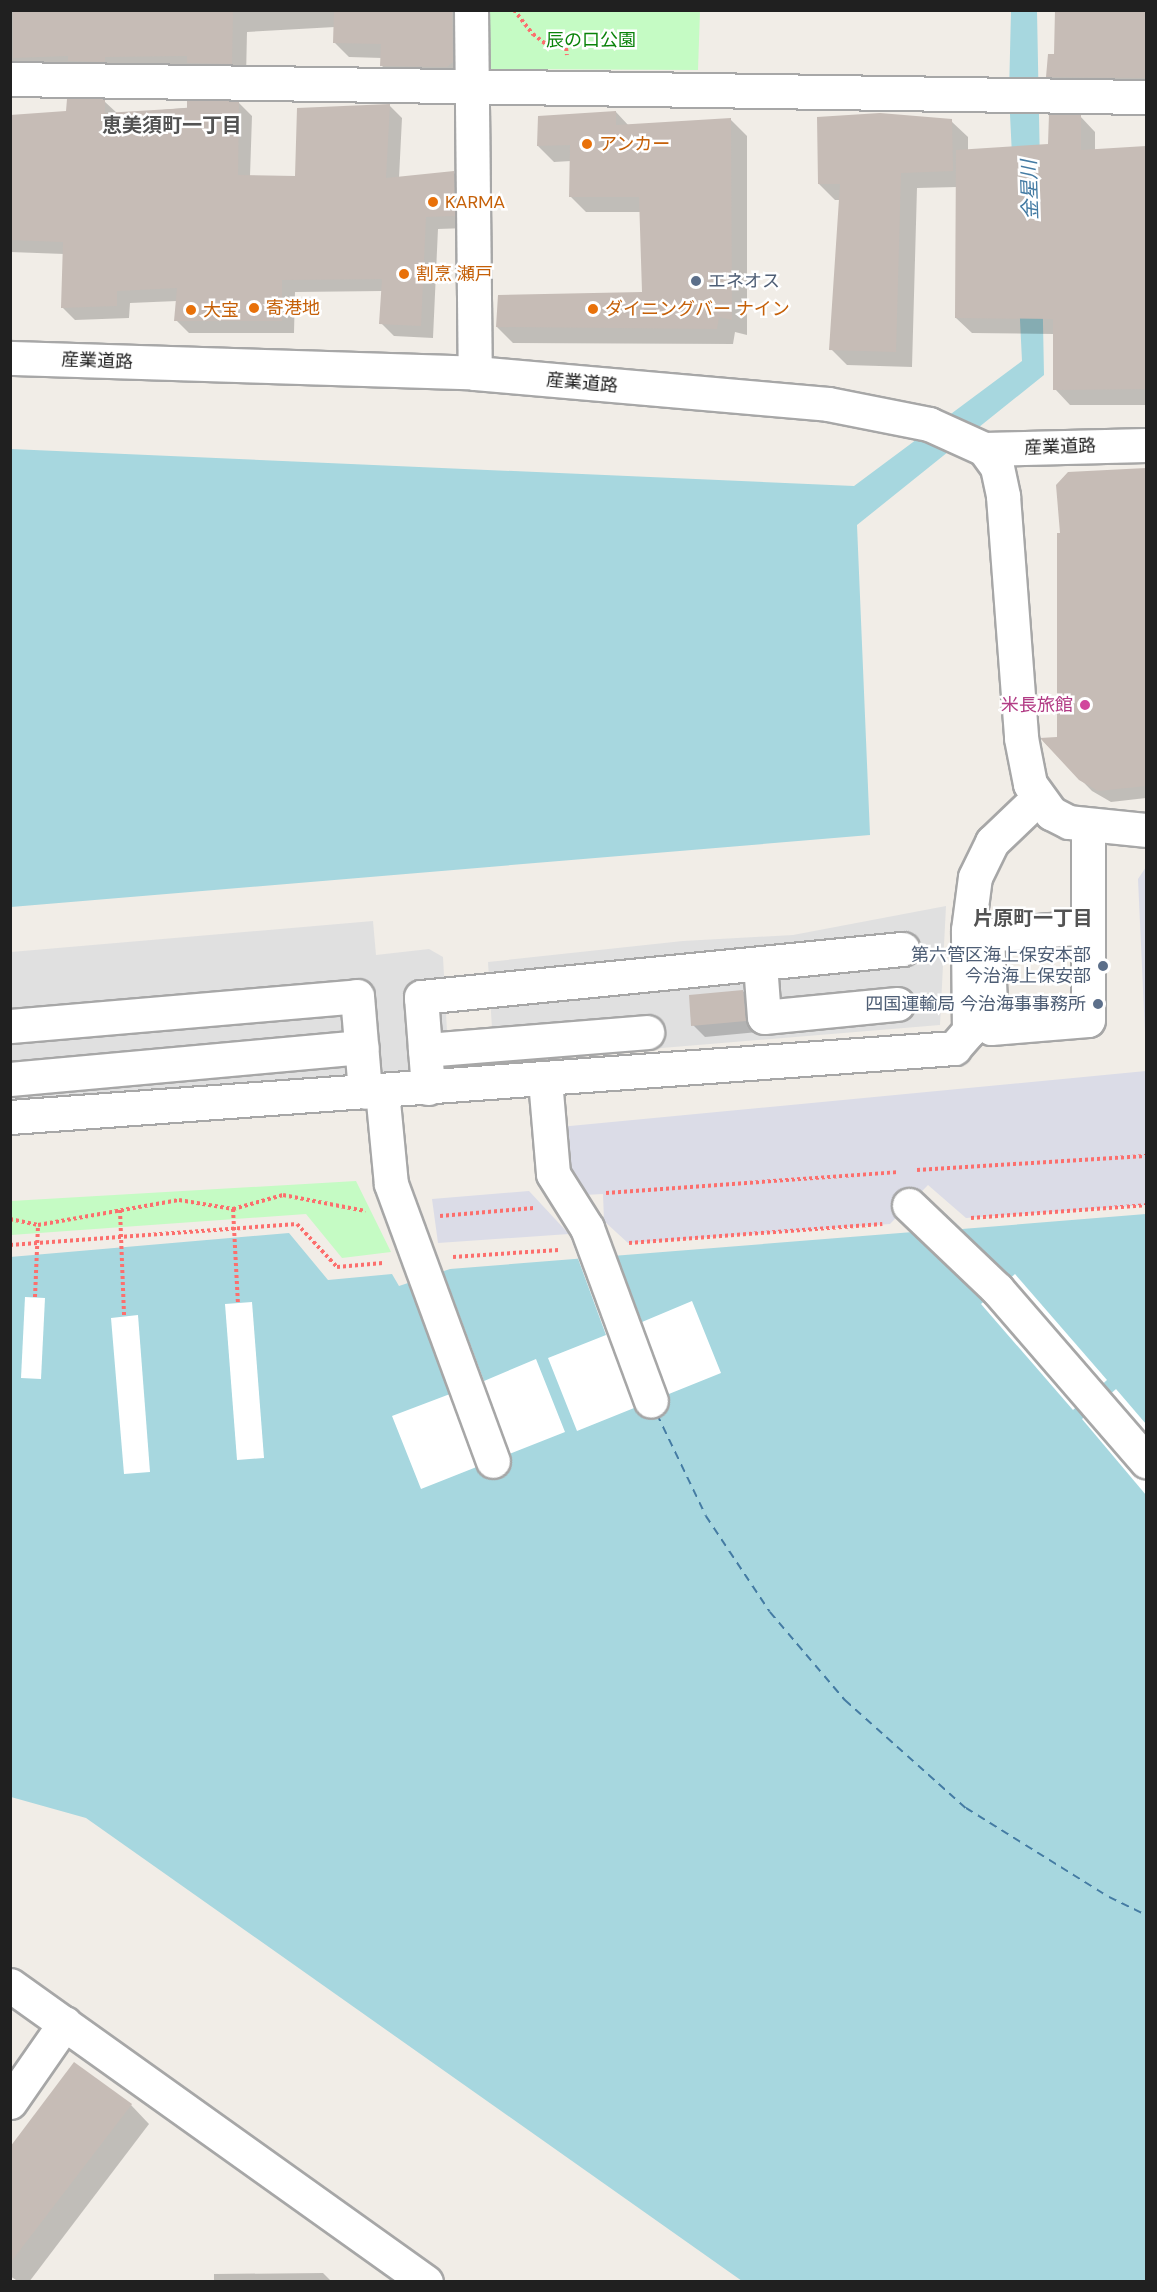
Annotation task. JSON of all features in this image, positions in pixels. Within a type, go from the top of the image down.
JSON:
[{"type":"street","points":[[471,10],[474,84],[475,373]]},
{"type":"street","points":[[10,79],[474,84],[1146,97]]},
{"type":"street","name":"産業道路","points":[[10,358],[475,373],[828,404],[928,424],[984,449],[1146,445]]},
{"type":"street","points":[[984,449],[996,467],[1003,496],[1021,738],[1030,784],[1051,813],[1088,826],[1146,830]]},
{"type":"street","points":[[10,1116],[545,1080],[954,1048],[969,1030],[968,930],[975,876],[992,842],[1038,798]]},
{"type":"street","points":[[1088,826],[1088,927]]},
{"type":"street","points":[[428,1088],[421,997],[903,950]]},
{"type":"street","points":[[760,964],[764,1017],[897,1004]]},
{"type":"street","points":[[10,1026],[357,996],[362,1047],[374,1092],[391,1184],[404,1220],[433,1268],[467,1388],[493,1461]]},
{"type":"street","points":[[425,1050],[647,1032]]},
{"type":"street","points":[[10,1079],[362,1047]]},
{"type":"street","points":[[545,1080],[553,1174],[587,1228],[651,1401]]},
{"type":"street","points":[[906,1202],[997,1289],[1146,1461]]},
{"type":"street","points":[[10,1984],[426,2282]]},
{"type":"street","points":[[10,2102],[65,2023]]},
{"type":"path","points":[[514,10],[547,45],[566,48],[567,58]]},
{"type":"path","points":[[620,1236],[628,1244],[906,1202],[912,1170],[1146,1156]]},
{"type":"path","points":[[10,1219],[38,1225],[179,1200],[233,1209],[283,1195],[404,1220],[536,1208],[565,1196],[903,1171]]},
{"type":"path","points":[[966,1218],[1146,1205]]},
{"type":"path","points":[[233,1209],[238,1303]]},
{"type":"path","points":[[120,1210],[123,1237],[124,1316]]},
{"type":"path","points":[[10,1245],[297,1224],[337,1267],[395,1261]]},
{"type":"path","points":[[35,1297],[38,1225]]},
{"type":"path","points":[[433,1268],[560,1250]]},
{"type":"green space","name":"辰の口公園","points":[[483,11],[700,11],[698,70],[484,69]]},
{"type":"green space","points":[[356,1181],[391,1252],[342,1258],[306,1214],[11,1235],[11,1201]]},
{"type":"shaded area","points":[[1146,867],[1146,1054],[1138,879]]},
{"type":"shaded area","points":[[946,906],[940,1025],[494,1062],[488,962],[683,941],[793,935]]},
{"type":"shaded area","points":[[373,921],[376,955],[429,949],[443,957],[449,1068],[11,1101],[11,952]]},
{"type":"shaded area","points":[[1146,1071],[1146,1205],[966,1218],[928,1185],[890,1224],[628,1243],[604,1221],[603,1194],[565,1196],[549,1128]]},
{"type":"shaded area","points":[[529,1191],[569,1234],[438,1243],[432,1199]]},
{"type":"water","name":"金星川","points":[[1011,11],[1037,11],[1044,375],[857,525],[870,835],[11,907],[11,449],[854,486],[1022,361],[1009,94]]},
{"type":"water","points":[[921,1191],[962,1229],[1146,1214],[1146,2281],[742,2281],[86,1818],[11,1797],[10,1257],[289,1233],[328,1280],[392,1274],[399,1286],[450,1269],[913,1232],[898,1217]]},
{"type":"pier","points":[[604,1221],[642,1322],[692,1301],[721,1373],[577,1431],[548,1358],[606,1335],[569,1234]]},
{"type":"pier","points":[[443,1271],[484,1381],[536,1359],[565,1432],[421,1489],[392,1416],[450,1394],[409,1284]]},
{"type":"pier","points":[[1015,1274],[1107,1380],[1073,1410],[981,1304]]},
{"type":"pier","points":[[25,1297],[45,1298],[41,1379],[21,1378]]},
{"type":"pier","points":[[252,1302],[264,1458],[237,1460],[225,1304]]},
{"type":"pier","points":[[138,1315],[150,1472],[124,1474],[111,1318]]},
{"type":"pier","points":[[1116,1389],[1146,1424],[1146,1495],[1082,1419]]},
{"type":"building","points":[[13,10],[233,10],[232,64],[187,63],[187,56],[105,57],[105,62],[68,61],[68,56],[13,58]]},
{"type":"building","points":[[334,10],[452,10],[453,62],[447,67],[380,66],[381,44],[333,43]]},
{"type":"building","points":[[1055,10],[1146,10],[1146,78],[1046,77],[1048,54],[1054,54]]},
{"type":"building","points":[[67,99],[105,99],[105,113],[187,108],[187,101],[239,101],[238,175],[295,176],[297,108],[390,104],[386,178],[454,171],[455,216],[426,217],[421,326],[379,324],[382,279],[282,280],[282,321],[174,321],[177,288],[117,291],[117,306],[61,308],[63,242],[10,240],[10,115],[66,111]]},
{"type":"building","points":[[616,111],[616,125],[731,118],[732,320],[719,317],[717,329],[496,327],[498,295],[642,292],[639,197],[569,197],[570,145],[537,146],[538,116]]},
{"type":"building","points":[[880,113],[952,119],[953,171],[901,173],[896,352],[829,350],[840,184],[818,184],[817,117]]},
{"type":"building","points":[[1049,114],[1081,115],[1081,150],[1146,146],[1146,389],[1053,390],[1053,319],[955,318],[956,150],[1048,144]]},
{"type":"building","points":[[1146,468],[1146,786],[1098,791],[1079,780],[1040,738],[1057,737],[1057,533],[1060,533],[1056,485],[1068,472]]},
{"type":"building","points":[[743,990],[746,1021],[691,1026],[689,995]]},
{"type":"building","points":[[74,2062],[132,2104],[10,2263],[10,2147]]},
{"type":"ferry route","points":[[657,1414],[706,1516],[770,1612],[845,1700],[966,1808],[1109,1897],[1146,1915]]},
{"type":"place","name":"アンカー","points":[[587,144]]},
{"type":"place","name":"KARMA","points":[[433,202]]},
{"type":"place","name":"割烹 瀬戸","points":[[404,274]]},
{"type":"place","name":"エネオス","points":[[696,281]]},
{"type":"place","name":"寄港地","points":[[254,308]]},
{"type":"place","name":"ダイニングバー ナイン","points":[[593,309]]},
{"type":"place","name":"大宝","points":[[191,310]]},
{"type":"place","name":"米長旅館","points":[[1085,705]]},
{"type":"place","name":"第六管区海上保安本部 今治海上保安部","points":[[1103,966]]},
{"type":"place","name":"四国運輸局 今治海事事務所","points":[[1098,1004]]},
{"type":"district","name":"恵美須町一丁目","points":[[172,125]]},
{"type":"district","name":"片原町一丁目","points":[[1033,918]]}]
